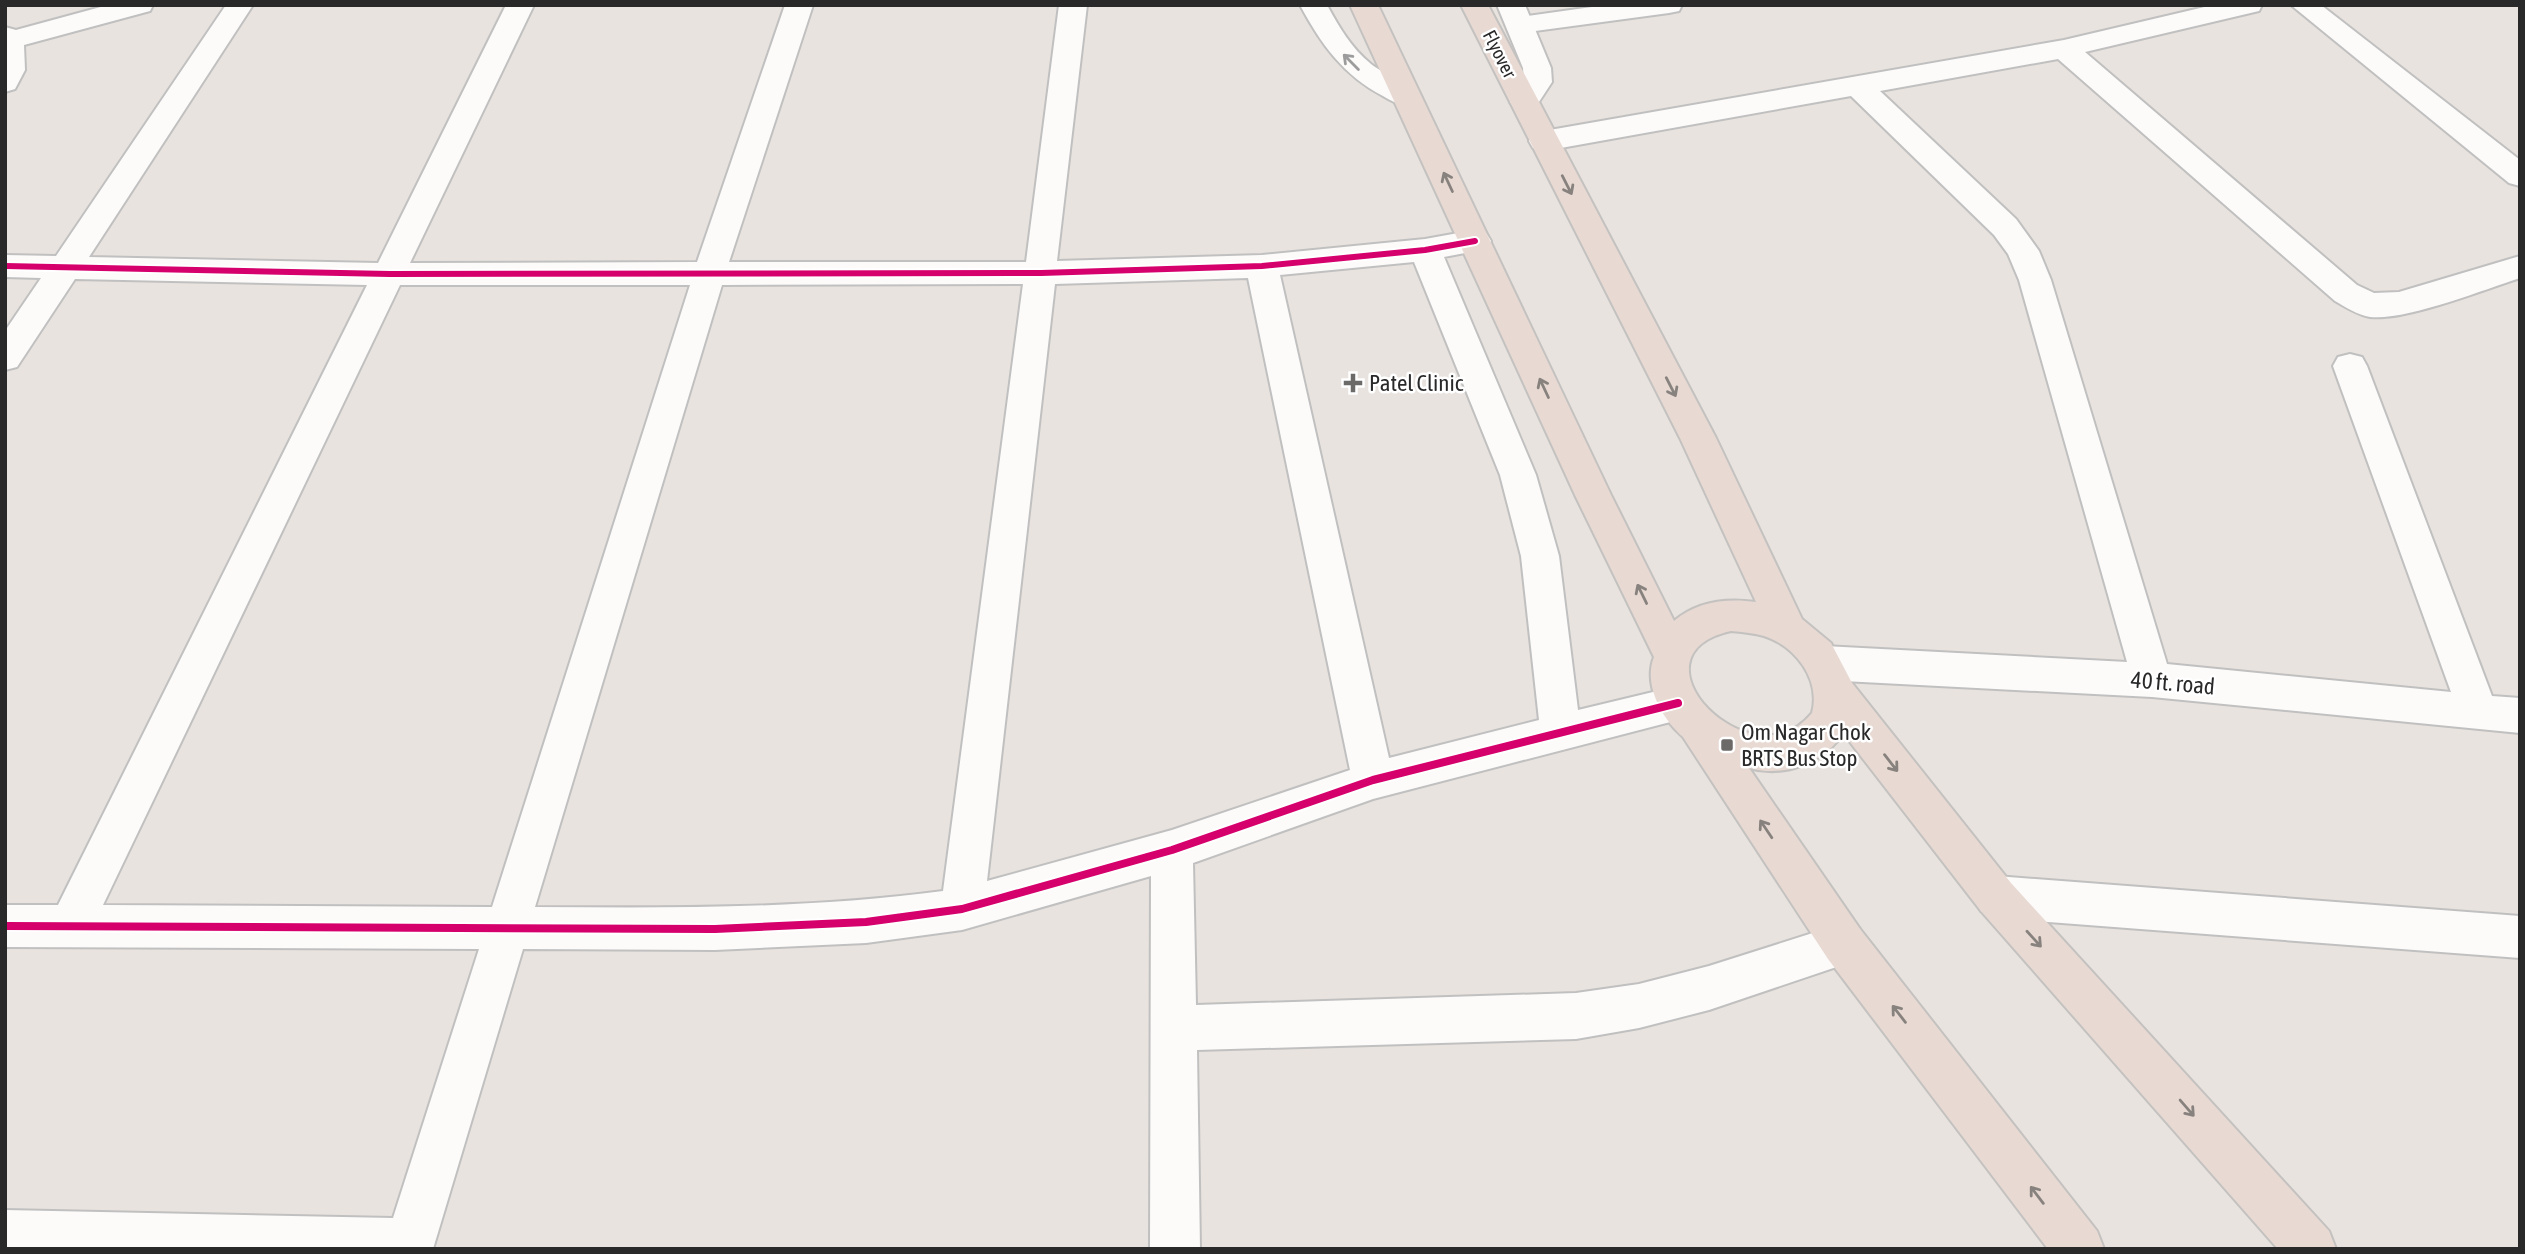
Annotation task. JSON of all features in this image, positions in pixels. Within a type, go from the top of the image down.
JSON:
[{"type":"highway","points":[[1364,5],[1593,495],[1672,655]]},
{"type":"highway","name":"Flyover","points":[[1474,5],[1698,438],[1788,629]]},
{"type":"highway","points":[[2079,1249],[1844,944],[1688,716],[1670,678],[1672,655],[1685,635],[1705,621],[1731,615],[1760,618],[1788,629],[1809,644],[1829,676],[1996,897],[2311,1249]]},
{"type":"highway","points":[[1688,716],[1727,745],[1760,754],[1791,751],[1816,738],[1831,716],[1829,676]]},
{"type":"street","points":[[5,83],[11,70],[8,37],[140,5]]},
{"type":"street","points":[[5,358],[240,5]]},
{"type":"street","points":[[70,927],[520,5]]},
{"type":"street","points":[[5,1236],[409,1246],[710,272],[799,5]]},
{"type":"street","points":[[961,909],[1073,5]]},
{"type":"street","points":[[1313,5],[1336,46],[1353,66],[1408,98]]},
{"type":"street","points":[[1525,102],[1538,82],[1537,68],[1515,15],[1669,5]]},
{"type":"street","points":[[1544,141],[2064,49],[2249,5]]},
{"type":"street","points":[[2304,5],[2520,176]]},
{"type":"street","points":[[2064,49],[2346,293],[2370,305],[2399,304],[2520,267]]},
{"type":"street","points":[[1858,87],[2006,227],[2023,251],[2035,280],[2152,680]]},
{"type":"street","points":[[5,266],[390,274],[1041,273],[1262,266],[1426,250],[1475,240]]},
{"type":"street","points":[[1426,250],[1518,475],[1530,512],[1539,555],[1561,733]]},
{"type":"street","points":[[1262,266],[1373,780]]},
{"type":"street","points":[[2350,366],[2478,711]]},
{"type":"street","name":"40 ft. road","points":[[1829,676],[2152,680],[2520,716]]},
{"type":"street","points":[[5,926],[509,926],[715,929],[866,922],[961,909],[1172,850],[1373,780],[1561,733],[1688,716]]},
{"type":"street","points":[[1172,850],[1175,1249]]},
{"type":"street","points":[[1996,897],[2520,937]]},
{"type":"street","points":[[1174,1028],[1576,1016],[1639,1006],[1697,991],[1844,944]]},
{"type":"cycle path","points":[[5,266],[390,274],[1041,273],[1262,266],[1425,250],[1475,241]]},
{"type":"cycle path","points":[[5,926],[715,929],[866,922],[962,909],[1172,850],[1373,780],[1678,703]]},
{"type":"place","name":"Patel Clinic","points":[[1353,383]]},
{"type":"place","name":"Om Nagar Chok BRTS Bus Stop","points":[[1727,745]]}]
